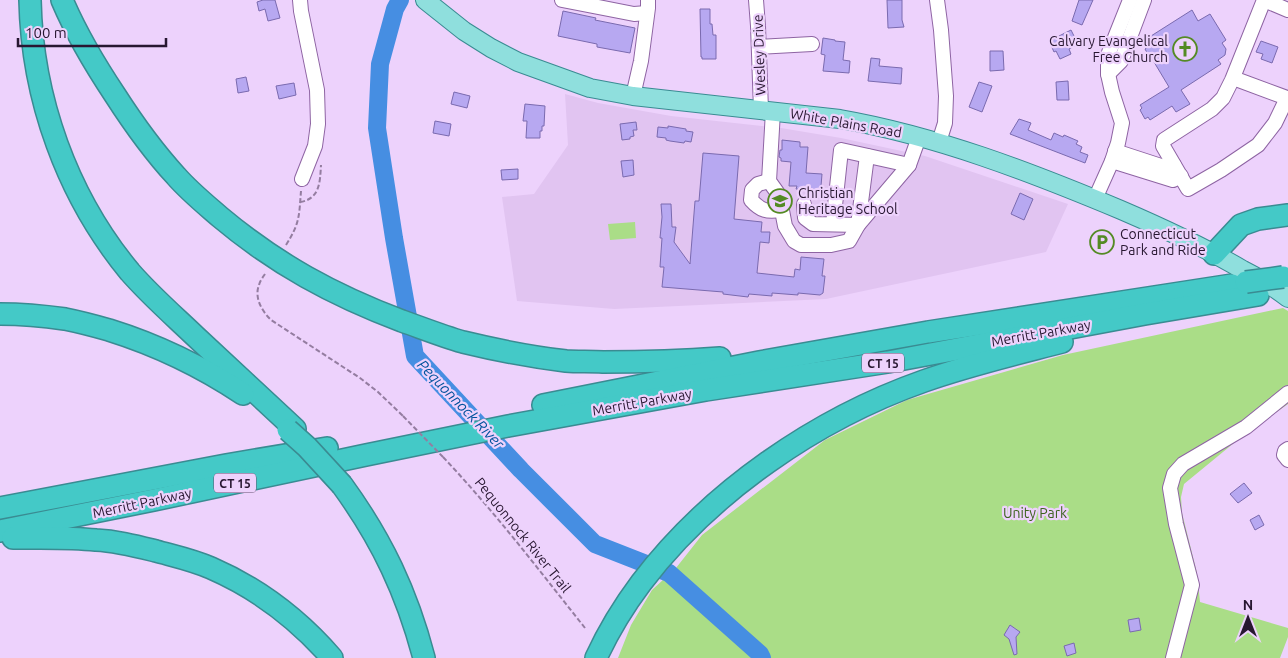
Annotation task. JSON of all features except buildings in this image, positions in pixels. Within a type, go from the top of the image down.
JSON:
[{"type":"highway","points":[[30,0],[34,56],[41,93],[51,129],[65,165],[93,219],[117,255],[145,288],[292,429],[342,485],[373,531],[390,563],[407,602],[424,658]]},
{"type":"highway","points":[[62,0],[85,46],[108,85],[152,147],[176,176],[238,232],[274,258],[340,295],[374,310],[462,342],[567,361],[650,362],[729,357],[844,339],[928,332]]},
{"type":"highway","points":[[1214,254],[1240,225],[1258,219],[1288,215]]},
{"type":"highway","name":"Merritt Parkway","points":[[0,508],[226,465],[332,447],[464,428],[731,367],[928,332],[1252,289],[1286,281]]},
{"type":"highway","name":"Merritt Parkway","points":[[503,420],[888,362],[1212,303],[1252,289]]},
{"type":"highway","points":[[596,658],[620,614],[641,584],[668,551],[695,523],[761,467],[824,427],[882,397],[924,380],[985,362],[1157,319],[1212,303]]},
{"type":"highway","points":[[0,314],[65,320],[94,326],[147,343],[190,362],[223,381],[292,429]]},
{"type":"highway","name":"Merritt Parkway","points":[[0,531],[181,495],[366,455],[464,428]]},
{"type":"highway","points":[[0,539],[60,538],[129,544],[210,567],[242,583],[278,607],[306,629],[332,658]]},
{"type":"main road","name":"White Plains Road","points":[[428,3],[464,31],[491,48],[518,62],[590,88],[633,96],[810,115],[863,123],[939,142],[1016,169],[1164,228],[1277,289],[1288,298]]},
{"type":"street","points":[[300,0],[317,90],[318,124],[315,146],[302,179]]},
{"type":"street","points":[[562,0],[634,14],[647,7]]},
{"type":"street","name":"Wesley Drive","points":[[756,0],[759,47],[767,110],[769,181]]},
{"type":"street","points":[[937,0],[946,96],[945,122],[939,142]]},
{"type":"street","points":[[1094,199],[1113,156],[1122,122],[1108,74],[1108,55],[1130,0]]},
{"type":"street","points":[[1108,74],[1121,61],[1144,0]]},
{"type":"street","points":[[1234,78],[1287,98],[1275,123],[1258,145],[1213,175],[1188,188],[1163,146],[1164,140],[1212,109],[1223,98],[1234,78],[1264,0],[1288,10]]},
{"type":"street","points":[[633,96],[641,61],[647,7]]},
{"type":"street","points":[[759,47],[812,44]]},
{"type":"street","points":[[781,210],[771,211],[759,208],[751,200],[752,190],[758,184],[769,181],[779,195],[785,226],[794,241],[801,246],[830,245],[849,241],[858,225],[909,165],[919,137]]},
{"type":"street","points":[[833,224],[841,150],[909,165]]},
{"type":"street","points":[[858,225],[867,156]]},
{"type":"street","points":[[1113,156],[1173,180],[1177,170]]},
{"type":"street","points":[[804,204],[805,218],[813,224],[858,225]]},
{"type":"street","points":[[1173,658],[1192,585],[1176,524],[1170,488],[1174,474],[1183,464],[1246,427],[1288,393]]},
{"type":"street","points":[[1288,449],[1284,455],[1288,460]]},
{"type":"path","points":[[286,245],[298,224],[300,202]]},
{"type":"path","name":"Pequonnock River Trail","points":[[265,274],[258,286],[258,294],[261,308],[266,315],[360,378],[403,416],[443,456],[493,512],[585,628]]},
{"type":"shaded area","name":"Christian Heritage School","points":[[565,94],[598,103],[671,116],[781,128],[841,138],[925,156],[1068,204],[1046,252],[826,299],[614,309],[517,301],[502,197],[534,194],[568,145]]},
{"type":"green space","points":[[635,222],[636,238],[610,240],[608,224]]},
{"type":"green space","name":"Unity Park","points":[[1283,308],[1288,311],[1288,404],[1240,438],[1184,484],[1181,497],[1182,513],[1197,573],[1200,602],[1288,628],[1288,637],[1280,658],[618,658],[631,625],[652,590],[676,568],[702,535],[825,440],[907,400],[1063,355]]},
{"type":"waterway","name":"Pequonnock River","points":[[400,0],[395,9],[380,64],[377,128],[415,356],[521,470],[595,544],[669,573],[760,654],[762,658]]},
{"type":"place","name":"Calvary Evangelical Free Church","points":[[1185,49]]},
{"type":"place","name":"Christian Heritage School","points":[[780,201]]},
{"type":"place","name":"Connecticut Park and Ride","points":[[1102,242]]}]
